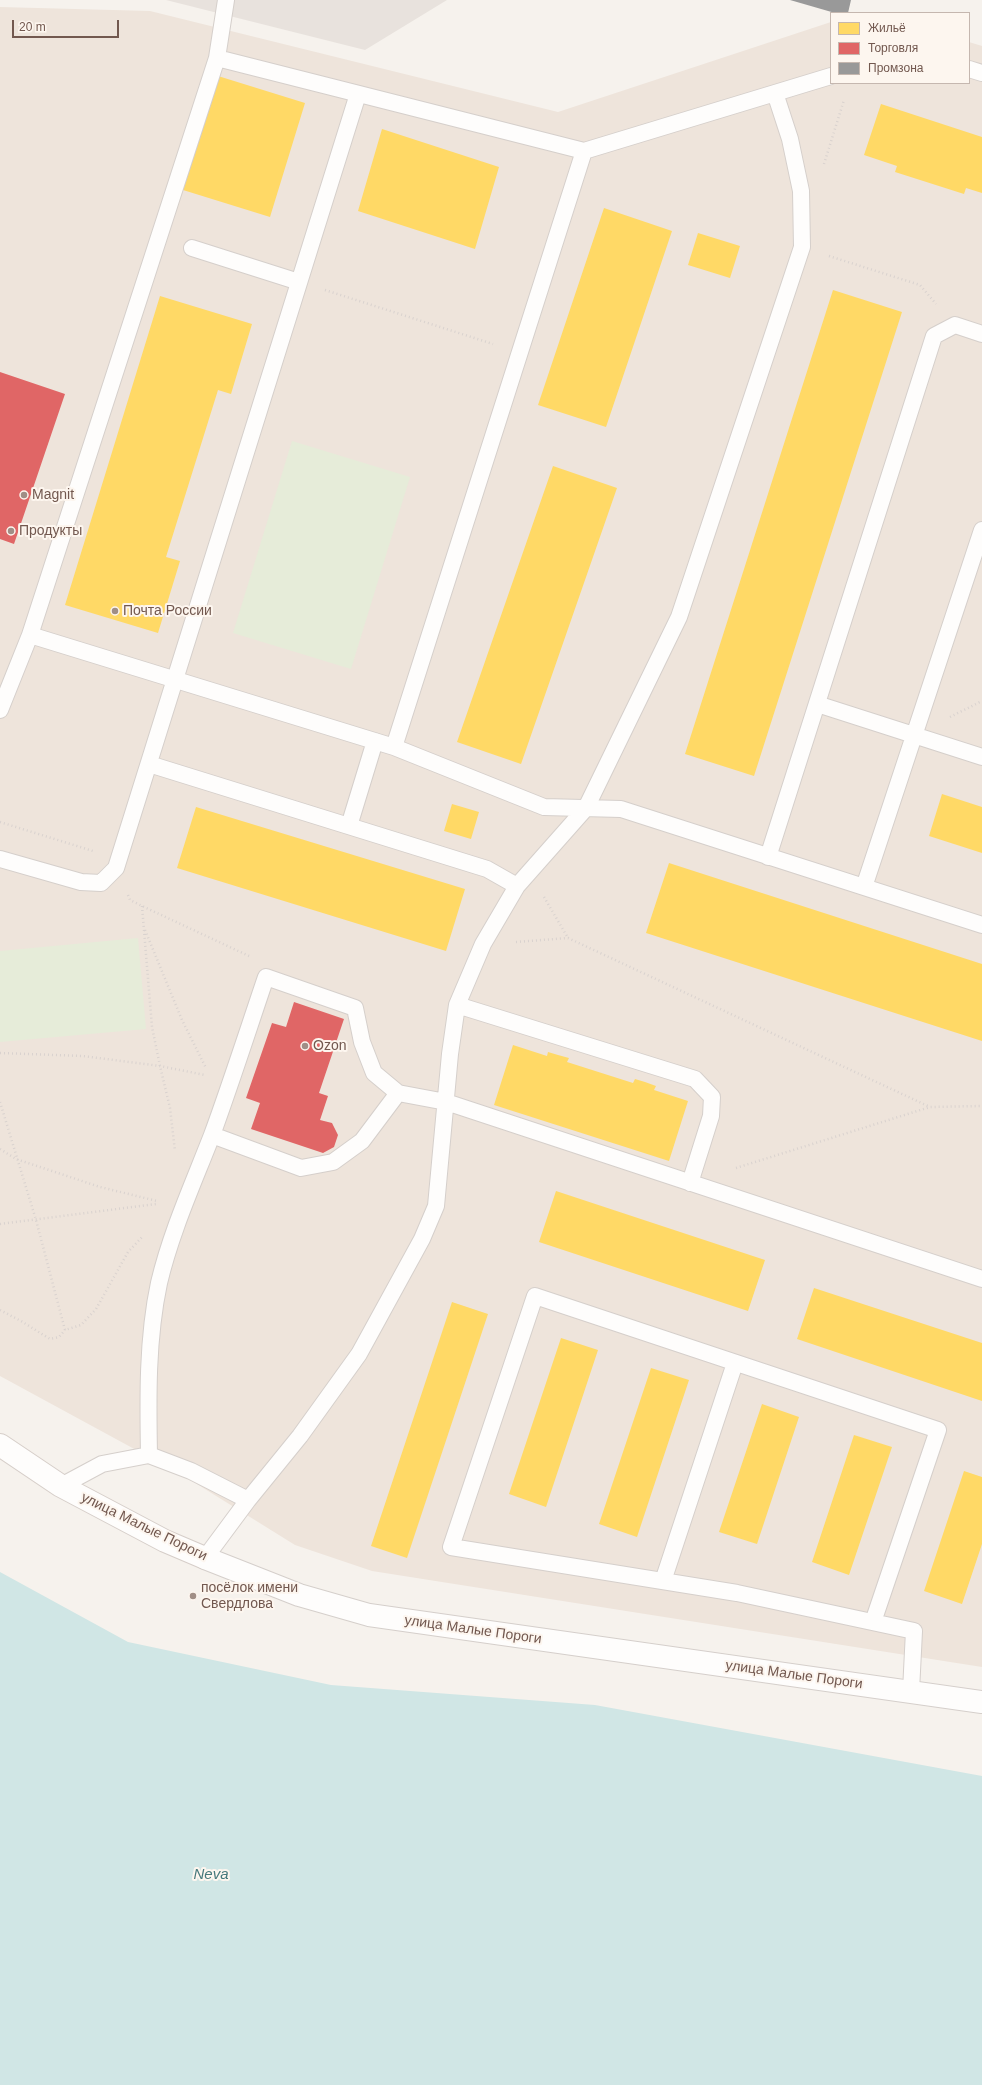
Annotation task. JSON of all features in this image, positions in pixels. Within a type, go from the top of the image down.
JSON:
[{"type":"street","name":"улица Малые Пороги","points":[[0,1445],[61,1486],[165,1541],[299,1595],[369,1615],[982,1702]]},
{"type":"lane","points":[[0,710],[30,635],[217,58],[226,0]]},
{"type":"lane","points":[[217,58],[584,151],[830,76]]},
{"type":"lane","points":[[970,69],[982,73]]},
{"type":"lane","points":[[205,1558],[248,1500],[300,1436],[359,1354],[422,1239],[436,1206],[457,1005],[483,944],[517,886],[586,808],[679,617],[802,247],[801,191],[790,139],[775,93]]},
{"type":"lane","points":[[0,859],[81,882],[101,883],[118,863],[358,94]]},
{"type":"lane","points":[[394,747],[584,151]]},
{"type":"lane","points":[[192,248],[299,282]]},
{"type":"lane","points":[[768,856],[934,336],[955,325],[982,334]]},
{"type":"lane","points":[[864,887],[982,530]]},
{"type":"lane","points":[[30,635],[394,747],[544,807],[620,809],[982,925]]},
{"type":"lane","points":[[816,704],[982,757]]},
{"type":"lane","points":[[349,826],[375,741]]},
{"type":"lane","points":[[149,764],[487,869],[517,886]]},
{"type":"lane","points":[[149,1455],[148,1413],[152,1340],[159,1284],[181,1212],[212,1135],[266,977],[355,1008],[362,1042],[374,1073],[398,1093],[446,1102],[982,1278]]},
{"type":"lane","points":[[457,1005],[695,1079],[712,1097],[711,1116],[690,1182]]},
{"type":"lane","points":[[212,1135],[301,1168],[333,1162],[362,1141],[398,1093]]},
{"type":"lane","points":[[873,1622],[938,1430],[535,1296],[451,1547],[737,1593],[873,1622],[914,1630],[911,1691]]},
{"type":"lane","points":[[663,1582],[735,1362]]},
{"type":"lane","points":[[61,1486],[102,1464],[149,1455],[191,1471],[248,1500]]},
{"type":"path","points":[[823,165],[845,98]]},
{"type":"path","points":[[802,247],[920,285],[955,325]]},
{"type":"path","points":[[299,282],[520,352]]},
{"type":"path","points":[[0,822],[118,863],[130,900],[256,960],[266,977]]},
{"type":"path","points":[[530,872],[568,938]]},
{"type":"path","points":[[142,906],[152,1027],[170,1108],[176,1153]]},
{"type":"path","points":[[144,928],[182,1020],[210,1076]]},
{"type":"path","points":[[483,944],[568,938],[930,1106]]},
{"type":"path","points":[[0,1053],[83,1056],[160,1066],[210,1076],[230,1083]]},
{"type":"path","points":[[0,1102],[16,1159],[36,1220],[65,1330]]},
{"type":"path","points":[[735,1168],[930,1106],[982,1106]]},
{"type":"path","points":[[0,1149],[16,1159],[100,1187],[166,1203],[181,1212]]},
{"type":"path","points":[[0,1224],[166,1203]]},
{"type":"path","points":[[0,1310],[50,1339],[59,1337],[65,1330],[81,1325],[96,1309],[128,1252],[148,1230],[181,1212]]},
{"type":"shaded area","points":[[166,0],[447,0],[365,50]]},
{"type":"shaded area","points":[[0,7],[150,11],[558,112],[830,22],[830,84],[970,84],[970,42],[982,46],[982,1667],[372,1571],[295,1545],[184,1476],[0,1376]]},
{"type":"green space","points":[[292,441],[410,477],[351,669],[233,633]]},
{"type":"green space","points":[[138,938],[146,1029],[0,1042],[0,951]]},
{"type":"water","name":"Neva","points":[[0,1572],[128,1642],[331,1685],[595,1705],[982,1776],[982,2085],[0,2085]]},
{"type":"building: Жильё","points":[[218,76],[305,103],[270,217],[183,190]]},
{"type":"building: Жильё","points":[[881,104],[982,137],[982,193],[966,188],[964,194],[895,172],[897,166],[864,155]]},
{"type":"building: Жильё","points":[[382,129],[499,167],[475,249],[358,211]]},
{"type":"building: Жильё","points":[[604,208],[672,231],[606,427],[538,405]]},
{"type":"building: Жильё","points":[[698,233],[740,246],[730,278],[688,265]]},
{"type":"building: Жильё","points":[[833,290],[902,312],[754,776],[685,754]]},
{"type":"building: Жильё","points":[[160,296],[252,324],[231,394],[218,390],[166,557],[180,561],[158,633],[65,605]]},
{"type":"building: Жильё","points":[[553,466],[617,488],[521,764],[457,742]]},
{"type":"building: Жильё","points":[[942,794],[982,807],[982,853],[929,836]]},
{"type":"building: Жильё","points":[[452,804],[479,812],[471,839],[444,831]]},
{"type":"building: Жильё","points":[[196,807],[465,889],[446,951],[177,868]]},
{"type":"building: Жильё","points":[[669,863],[982,964],[982,1041],[646,933]]},
{"type":"building: Жильё","points":[[513,1045],[547,1056],[548,1052],[569,1058],[567,1062],[633,1083],[635,1079],[645,1082],[656,1086],[654,1090],[688,1101],[669,1161],[494,1105]]},
{"type":"building: Жильё","points":[[556,1191],[765,1260],[748,1311],[539,1242]]},
{"type":"building: Жильё","points":[[814,1288],[982,1343],[982,1401],[797,1339]]},
{"type":"building: Жильё","points":[[452,1302],[488,1314],[407,1558],[371,1546]]},
{"type":"building: Жильё","points":[[561,1338],[598,1350],[546,1507],[509,1494]]},
{"type":"building: Жильё","points":[[651,1368],[689,1380],[637,1537],[599,1524]]},
{"type":"building: Жильё","points":[[762,1404],[799,1417],[757,1544],[719,1532]]},
{"type":"building: Жильё","points":[[854,1435],[892,1447],[849,1575],[812,1562]]},
{"type":"building: Жильё","points":[[964,1471],[982,1477],[982,1544],[962,1604],[924,1591]]},
{"type":"building: Торговля","points":[[0,372],[65,394],[14,544],[0,539]]},
{"type":"building: Торговля","points":[[294,1002],[344,1019],[319,1093],[328,1096],[320,1120],[332,1123],[338,1135],[334,1147],[323,1153],[251,1129],[260,1103],[246,1098],[272,1023],[286,1027]]},
{"type":"building: Промзона","points":[[790,0],[851,0],[848,12],[832,12]]},
{"type":"place","name":"Magnit","points":[[24,495]]},
{"type":"place","name":"Продукты","points":[[11,531]]},
{"type":"place","name":"Почта России","points":[[115,611]]},
{"type":"place","name":"Ozon","points":[[305,1046]]},
{"type":"place","name":"посёлок имени Свердлова","points":[[193,1596]]}]
